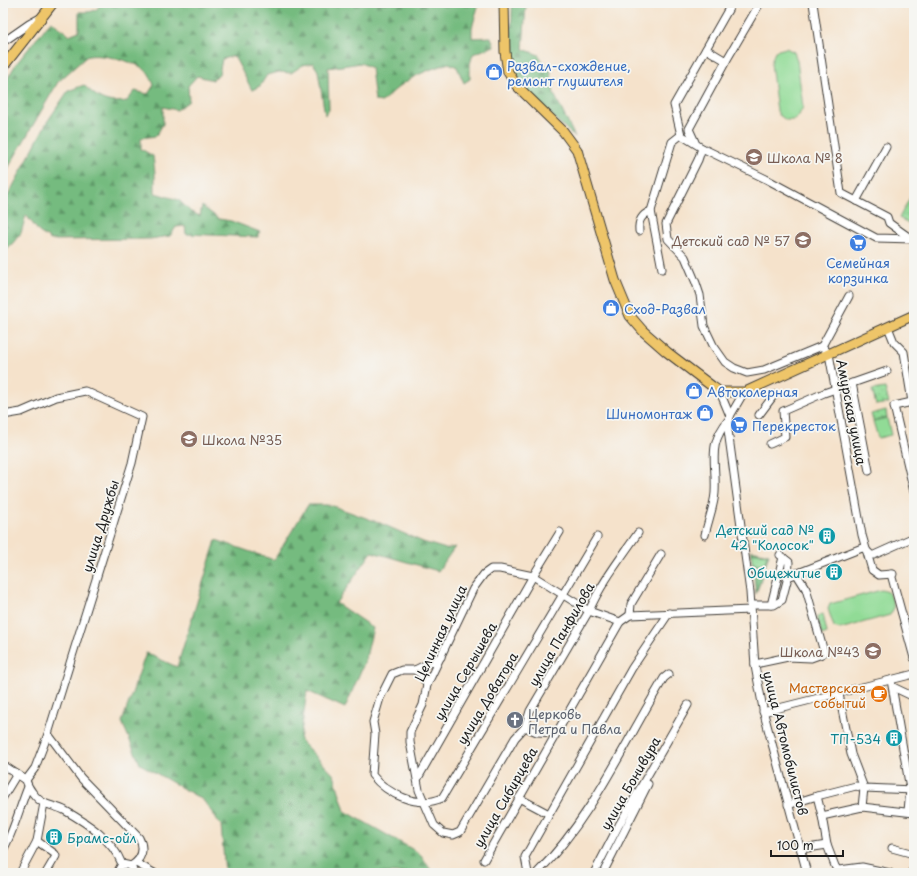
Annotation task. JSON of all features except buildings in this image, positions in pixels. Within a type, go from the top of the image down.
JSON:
[{"type":"main road","points":[[3,67],[53,3]]},
{"type":"main road","points":[[504,3],[505,52],[508,72],[517,86],[563,131],[577,150],[615,280],[630,316],[643,331],[699,378],[720,392],[744,392],[914,316]]},
{"type":"street","points":[[681,135],[674,105],[732,3]]},
{"type":"street","points":[[695,142],[689,130],[726,61],[760,3]]},
{"type":"street","points":[[813,3],[841,193],[887,218],[889,222],[912,238]]},
{"type":"street","points":[[3,40],[6,40],[29,24],[43,17]]},
{"type":"street","points":[[706,49],[726,61]]},
{"type":"street","points":[[681,135],[695,142],[702,148],[766,179],[876,238],[912,238]]},
{"type":"street","points":[[662,269],[651,211],[672,142],[681,135]]},
{"type":"street","points":[[856,201],[886,147]]},
{"type":"street","points":[[702,148],[698,160],[666,224],[668,239],[682,252],[696,283],[700,295],[704,326],[710,339],[725,362],[734,368],[747,373],[764,370],[822,346],[849,296]]},
{"type":"street","points":[[639,231],[638,224],[644,214],[651,211]]},
{"type":"street","points":[[888,328],[894,342],[904,352],[912,402],[894,406],[914,492]]},
{"type":"street","points":[[822,346],[829,354]]},
{"type":"street","name":"Амурская улица","points":[[829,354],[866,550],[874,573],[879,575],[892,574],[914,658]]},
{"type":"street","points":[[770,444],[785,437],[783,411],[835,389],[887,371]]},
{"type":"street","points":[[852,383],[869,470]]},
{"type":"street","name":"улица Дружбы","points":[[3,415],[21,412],[56,397],[85,391],[142,417],[132,463],[48,734],[35,768],[26,780]]},
{"type":"street","name":"улица Автомобилистов","points":[[720,392],[729,417],[729,437],[738,493],[751,608],[755,664],[763,712],[807,873]]},
{"type":"street","points":[[705,535],[715,494],[713,452],[716,440],[744,392]]},
{"type":"street","points":[[759,415],[774,395]]},
{"type":"street","name":"улица Серышева","points":[[418,778],[533,576],[560,532]]},
{"type":"street","name":"улица Панфилова","points":[[460,832],[515,738],[525,727],[530,711],[617,562],[638,533]]},
{"type":"street","name":"улица Доватора","points":[[425,803],[432,803],[442,798],[561,595],[597,537]]},
{"type":"street","points":[[788,577],[862,548],[871,555],[874,555],[914,537]]},
{"type":"street","points":[[630,615],[632,604],[661,554]]},
{"type":"street","points":[[533,576],[561,595],[589,611],[620,622],[630,615],[751,608],[771,605],[779,603],[782,600],[788,577],[789,562],[781,556],[771,605]]},
{"type":"street","name":"Целинная улица","points":[[460,832],[453,835],[443,833],[434,824],[419,790],[418,778],[410,742],[410,732],[423,705],[428,685],[440,657],[473,589],[484,574],[491,569],[500,568],[533,576]]},
{"type":"street","name":"улица Автомобилистов","points":[[755,664],[788,657],[811,658],[824,652],[806,589],[796,573]]},
{"type":"street","points":[[528,873],[525,857],[632,668],[669,613]]},
{"type":"street","name":"улица Сибирцева","points":[[484,860],[620,622]]},
{"type":"street","points":[[425,803],[394,794],[384,788],[372,775],[375,734],[373,722],[380,698],[392,674],[402,670],[414,670],[440,657]]},
{"type":"street","points":[[414,670],[421,674],[428,685]]},
{"type":"street","points":[[537,873],[558,852],[576,826],[664,678],[669,674]]},
{"type":"street","points":[[763,712],[838,694],[892,684],[914,674]]},
{"type":"street","points":[[892,684],[914,697]]},
{"type":"street","points":[[822,816],[862,807],[911,812],[912,789],[892,684]]},
{"type":"street","points":[[838,694],[851,754],[864,788],[862,807]]},
{"type":"street","name":"улица Бонивура","points":[[594,873],[688,705]]},
{"type":"street","points":[[525,727],[544,733],[556,733]]},
{"type":"street","points":[[48,734],[81,778],[143,844],[141,856],[134,867]]},
{"type":"street","points":[[603,873],[658,764],[659,756]]},
{"type":"street","points":[[3,765],[26,780],[28,788],[44,803],[64,810],[98,833],[111,844],[122,864],[154,873]]},
{"type":"street","points":[[3,797],[17,774]]},
{"type":"street","points":[[788,805],[856,786],[864,788],[912,789]]},
{"type":"street","points":[[3,850],[12,836],[17,813],[28,788]]},
{"type":"street","points":[[817,796],[827,845],[835,866],[839,872],[862,867],[890,873]]},
{"type":"street","points":[[519,798],[549,814]]},
{"type":"street","points":[[20,873],[37,841],[44,803]]},
{"type":"street","points":[[37,841],[56,856],[46,873]]},
{"type":"street","points":[[801,849],[827,845]]},
{"type":"street","points":[[892,848],[914,854]]},
{"type":"street","points":[[117,873],[122,864]]},
{"type":"street","points":[[911,873],[914,868]]},
{"type":"green space","points":[[101,3],[479,3],[472,28],[472,38],[491,37],[494,46],[473,54],[470,64],[470,79],[464,83],[457,67],[449,63],[429,70],[405,82],[382,102],[375,101],[371,68],[361,63],[328,68],[329,110],[325,115],[318,71],[313,63],[303,65],[291,73],[279,72],[267,75],[260,86],[252,90],[234,56],[222,59],[219,74],[213,80],[197,76],[188,86],[189,101],[177,110],[163,107],[163,124],[156,136],[141,138],[141,149],[153,156],[155,193],[179,200],[191,212],[200,216],[202,206],[219,219],[231,221],[260,232],[258,237],[186,234],[185,226],[176,227],[170,236],[150,239],[51,240],[39,232],[26,215],[21,233],[3,255],[3,205],[47,122],[68,91],[84,85],[98,97],[108,101],[120,102],[127,101],[135,91],[148,94],[154,85],[147,73],[136,65],[105,56],[86,57],[58,82],[3,177],[3,139],[7,116],[3,115],[3,86],[16,64],[51,21],[69,35],[79,31],[79,12],[89,12],[95,10]]},
{"type":"green space","points":[[512,3],[528,3],[526,5],[523,49],[539,55],[541,60],[550,68],[554,94],[575,137],[538,103],[521,83],[515,72],[510,48]]},
{"type":"green space","points":[[786,48],[794,52],[797,60],[803,107],[798,117],[794,120],[786,120],[779,115],[777,111],[771,63],[775,51]]},
{"type":"green space","points":[[914,192],[914,226],[899,218]]},
{"type":"green space","points":[[885,388],[889,403],[876,405],[872,390]]},
{"type":"green space","points":[[886,410],[887,418],[873,421],[871,414]]},
{"type":"green space","points":[[887,418],[891,435],[878,438],[873,421]]},
{"type":"green space","points":[[308,505],[330,505],[380,523],[423,542],[446,549],[455,547],[438,571],[372,552],[336,603],[373,628],[365,661],[345,708],[307,691],[300,740],[334,775],[345,811],[419,853],[433,873],[225,873],[221,825],[203,800],[140,764],[122,722],[146,653],[177,667],[216,540],[274,560]]},
{"type":"green space","points":[[751,550],[769,554],[756,594]]},
{"type":"green space","points":[[752,552],[767,555],[764,565],[752,562]]},
{"type":"green space","points":[[881,590],[887,592],[892,599],[894,608],[890,615],[840,629],[834,627],[828,609],[830,604]]},
{"type":"green space","points":[[823,614],[827,633],[822,635],[817,616]]},
{"type":"place","name":"Развал-схождение, ремонт глушителя","points":[[494,72]]},
{"type":"place","name":"Школа № 8","points":[[754,157]]},
{"type":"place","name":"Детский сад № 57","points":[[803,240]]},
{"type":"place","name":"Семейная корзинка","points":[[858,243]]},
{"type":"place","name":"Сход-Развал","points":[[611,308]]},
{"type":"place","name":"Автоколерная","points":[[694,391]]},
{"type":"place","name":"Шиномонтаж","points":[[705,413]]},
{"type":"place","name":"Перекресток","points":[[739,425]]},
{"type":"place","name":"Школа №35","points":[[189,439]]},
{"type":"place","name":"Детский сад № 42 \"Колосок\"","points":[[827,536]]},
{"type":"place","name":"Общежитие","points":[[834,572]]},
{"type":"place","name":"Школа №43","points":[[873,651]]},
{"type":"place","name":"Мастерская событий","points":[[879,694]]},
{"type":"place","name":"Церковь Петра и Павла","points":[[515,720]]},
{"type":"place","name":"ТП-534","points":[[894,738]]},
{"type":"place","name":"Брамс-ойл","points":[[54,837]]}]
